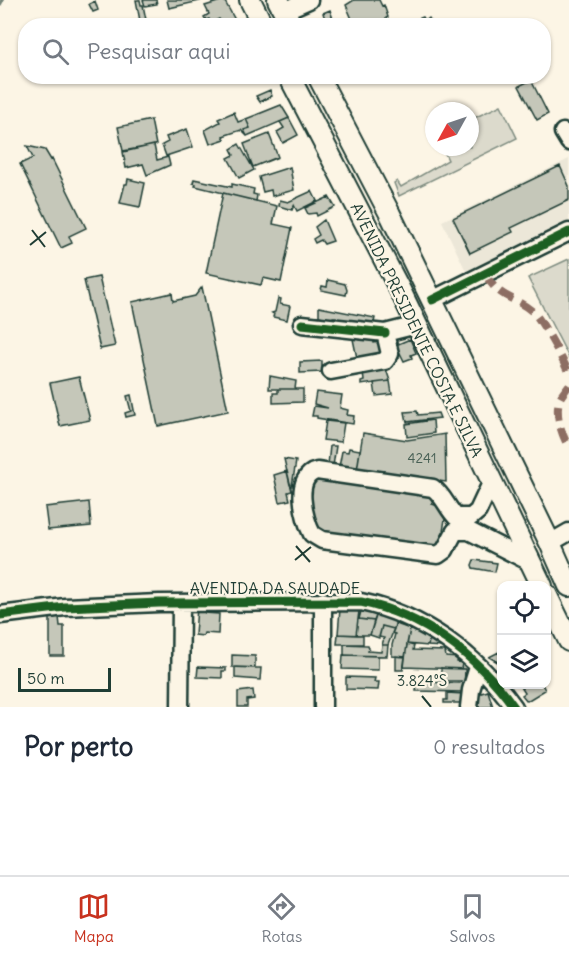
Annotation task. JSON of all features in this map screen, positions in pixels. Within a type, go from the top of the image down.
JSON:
[{"type":"main road","points":[[250,0],[259,18]]},
{"type":"main road","name":"AVENIDA PRESIDENTE COSTA E SILVA","points":[[293,84],[417,325],[537,574]]},
{"type":"main road","name":"AVENIDA PRESIDENTE COSTA E SILVA","points":[[322,84],[432,300],[564,536],[558,562],[569,586]]},
{"type":"main road","points":[[537,574],[558,562]]},
{"type":"main road","points":[[556,600],[569,641]]},
{"type":"street","points":[[284,12],[309,0]]},
{"type":"street","points":[[432,300],[569,232]]},
{"type":"street","points":[[302,324],[385,333],[417,325]]},
{"type":"street","points":[[331,371],[385,361],[390,354],[385,333]]},
{"type":"street","points":[[492,481],[478,511],[471,517],[456,517],[450,511],[443,496],[433,488],[317,471],[308,474],[303,481],[303,505],[312,534],[322,540],[438,555],[445,550],[455,531],[470,531],[537,574]]},
{"type":"street","points":[[323,601],[323,707]]},
{"type":"street","name":"AVENIDA DA SAUDADE","points":[[0,615],[65,607],[181,603],[361,602],[377,605],[409,618],[441,635],[478,667],[514,707]]},
{"type":"street","points":[[180,707],[181,603]]},
{"type":"street","points":[[470,707],[471,690],[478,667]]},
{"type":"shaded area","points":[[501,105],[517,138],[399,196],[394,183],[397,181],[401,187],[448,160],[446,156],[479,156],[479,116]]},
{"type":"shaded area","points":[[569,159],[569,222],[466,271],[442,221]]},
{"type":"shaded area","points":[[569,259],[569,358],[528,278]]},
{"type":"building","points":[[136,0],[140,0],[143,5],[146,18],[139,18]]},
{"type":"building","points":[[143,0],[156,0],[157,4],[145,6]]},
{"type":"building","points":[[167,0],[200,0],[200,1],[169,8]]},
{"type":"building","points":[[224,0],[234,18],[205,18],[209,14],[205,6]]},
{"type":"building","points":[[354,0],[379,0],[382,6],[384,5],[388,17],[352,18],[346,5]]},
{"type":"building","points":[[95,1],[98,10],[93,12],[89,4]]},
{"type":"building","points":[[330,10],[333,18],[325,18],[323,13]]},
{"type":"building","points":[[533,84],[548,114],[537,120],[519,86]]},
{"type":"building","points":[[270,90],[272,96],[260,102],[256,96]]},
{"type":"building","points":[[281,105],[289,118],[247,136],[244,130],[250,128],[246,119]]},
{"type":"building","points":[[234,112],[238,122],[246,119],[250,128],[244,130],[247,136],[241,130],[223,136],[225,139],[210,144],[205,130],[220,122],[218,119]]},
{"type":"building","points":[[289,118],[298,135],[283,143],[277,132],[284,128],[280,122]]},
{"type":"building","points":[[151,120],[156,145],[123,151],[118,127]]},
{"type":"building","points":[[187,129],[193,147],[166,156],[162,145],[168,142],[166,137]]},
{"type":"building","points":[[269,134],[278,157],[253,167],[244,144]]},
{"type":"building","points":[[239,144],[254,170],[239,178],[228,158],[234,155],[231,149]]},
{"type":"building","points":[[154,145],[157,160],[168,157],[170,165],[147,175],[143,164],[126,168],[123,152]]},
{"type":"building","points":[[27,146],[45,150],[52,159],[86,228],[69,236],[72,243],[61,248],[20,164],[33,158]]},
{"type":"building","points":[[560,166],[569,186],[569,200],[511,228],[513,232],[470,253],[453,218]]},
{"type":"building","points":[[290,167],[294,190],[272,196],[271,190],[263,192],[259,177]]},
{"type":"building","points":[[128,179],[145,183],[140,207],[120,203]]},
{"type":"building","points":[[194,179],[254,189],[253,194],[257,195],[256,201],[195,186]]},
{"type":"building","points":[[312,191],[317,201],[297,211],[294,205],[292,210],[279,206],[280,200],[288,202]]},
{"type":"building","points":[[223,193],[277,206],[273,224],[292,228],[281,282],[263,278],[261,285],[206,273]]},
{"type":"building","points":[[329,197],[335,207],[317,216],[316,213],[308,214],[305,208]]},
{"type":"building","points":[[324,220],[333,241],[324,244],[321,240],[315,243],[313,239],[319,235],[315,227]]},
{"type":"building","points":[[99,277],[115,346],[100,349],[84,280]]},
{"type":"building","points":[[328,280],[345,284],[346,295],[321,290],[322,286],[327,287]]},
{"type":"building","points":[[202,287],[228,411],[158,426],[132,302],[172,293],[173,301],[195,296]]},
{"type":"building","points":[[278,298],[281,299],[280,304],[290,306],[287,320],[273,317],[272,313],[275,312]]},
{"type":"building","points":[[319,307],[375,318],[373,327],[334,324],[336,317],[332,319],[319,316]]},
{"type":"building","points":[[372,334],[374,343],[380,342],[384,358],[358,363],[353,339]]},
{"type":"building","points":[[410,339],[416,353],[411,355],[412,358],[404,361],[396,345]]},
{"type":"building","points":[[322,361],[322,372],[300,373],[300,362]]},
{"type":"building","points":[[386,369],[390,381],[361,385],[364,381],[363,372]]},
{"type":"building","points":[[270,376],[296,381],[295,389],[269,389]]},
{"type":"building","points":[[79,377],[90,420],[60,426],[50,383]]},
{"type":"building","points":[[390,381],[392,394],[376,396],[374,383]]},
{"type":"building","points":[[278,389],[303,389],[303,402],[273,403],[273,393],[278,393]]},
{"type":"building","points":[[316,392],[342,395],[340,408],[348,410],[347,415],[354,416],[353,424],[312,416],[314,406],[328,408],[314,404]]},
{"type":"building","points":[[131,395],[135,415],[126,417],[125,413],[131,411],[127,396]]},
{"type":"building","points":[[417,411],[418,415],[438,413],[440,418],[407,422],[405,412]]},
{"type":"building","points":[[433,420],[434,433],[407,437],[406,424]]},
{"type":"building","points":[[326,421],[344,423],[341,442],[323,440]]},
{"type":"building","points":[[363,433],[407,440],[445,434],[446,482],[357,470]]},
{"type":"building","points":[[330,446],[336,446],[333,466],[328,465]]},
{"type":"building","points":[[349,448],[360,450],[357,470],[339,467],[342,451],[348,452]]},
{"type":"building","points":[[284,459],[296,461],[292,486],[290,485]]},
{"type":"building","points":[[287,471],[292,491],[288,492],[290,500],[280,502],[274,475]]},
{"type":"building","points":[[313,476],[433,497],[432,504],[438,506],[445,519],[440,551],[313,533],[308,512]]},
{"type":"building","points":[[89,502],[91,526],[48,530],[45,507]]},
{"type":"building","points":[[474,560],[497,563],[495,572],[473,568]]},
{"type":"building","points":[[197,607],[205,607],[205,613],[219,614],[218,634],[195,635]]},
{"type":"building","points":[[340,609],[359,611],[356,635],[338,634]]},
{"type":"building","points":[[359,611],[361,611],[359,619],[374,621],[370,635],[356,635]]},
{"type":"building","points":[[361,611],[377,613],[374,621],[359,619]]},
{"type":"building","points":[[377,613],[396,619],[394,629],[382,626],[379,638],[370,635]]},
{"type":"building","points":[[59,617],[60,626],[64,626],[64,656],[50,656],[50,618]]},
{"type":"building","points":[[396,624],[410,629],[405,657],[392,656],[395,634],[392,633]]},
{"type":"building","points":[[382,626],[394,629],[388,645],[382,645],[384,638],[379,637]]},
{"type":"building","points":[[410,629],[430,636],[428,646],[407,644]]},
{"type":"building","points":[[338,634],[363,635],[363,644],[337,644]]},
{"type":"building","points":[[430,636],[444,647],[428,646]]},
{"type":"building","points":[[344,644],[368,645],[368,651],[381,652],[382,645],[388,645],[387,656],[344,655]]},
{"type":"building","points":[[407,644],[414,646],[413,650],[445,651],[446,657],[458,658],[457,662],[462,663],[461,669],[404,667]]},
{"type":"building","points":[[497,653],[497,662],[489,657]]},
{"type":"building","points":[[232,655],[255,656],[255,668],[232,667]]},
{"type":"building","points":[[343,655],[378,656],[378,670],[342,669]]},
{"type":"building","points":[[396,656],[405,657],[403,670],[396,670]]},
{"type":"building","points":[[458,658],[467,663],[467,669],[470,669],[464,692],[465,669],[461,669],[462,663],[457,662]]},
{"type":"building","points":[[198,667],[226,668],[226,671],[222,671],[222,678],[197,677]]},
{"type":"building","points":[[235,667],[261,668],[260,680],[235,678]]},
{"type":"building","points":[[441,668],[465,669],[464,692],[416,691],[417,682],[460,683],[461,681],[441,681]]},
{"type":"building","points":[[346,677],[375,678],[374,682],[379,682],[378,690],[346,689]]},
{"type":"building","points":[[522,689],[545,690],[527,701],[522,695],[525,693]]},
{"type":"building","points":[[253,690],[254,699],[247,700],[247,707],[238,707],[238,692]]},
{"type":"building","points":[[488,691],[493,707],[474,707],[471,696]]},
{"type":"building","points":[[447,693],[464,694],[464,703],[444,703],[444,700],[447,700]]},
{"type":"waterway","points":[[0,4],[2,0]]},
{"type":"marked path","points":[[485,274],[496,289],[533,312],[569,374]]},
{"type":"marked path","points":[[569,385],[558,407],[562,431],[569,448]]},
{"type":"cycle path","points":[[432,300],[569,232]]},
{"type":"cycle path","points":[[302,324],[385,333]]},
{"type":"cycle path","points":[[0,615],[65,607],[159,603],[361,602],[406,617],[447,640],[483,670],[514,707]]}]
